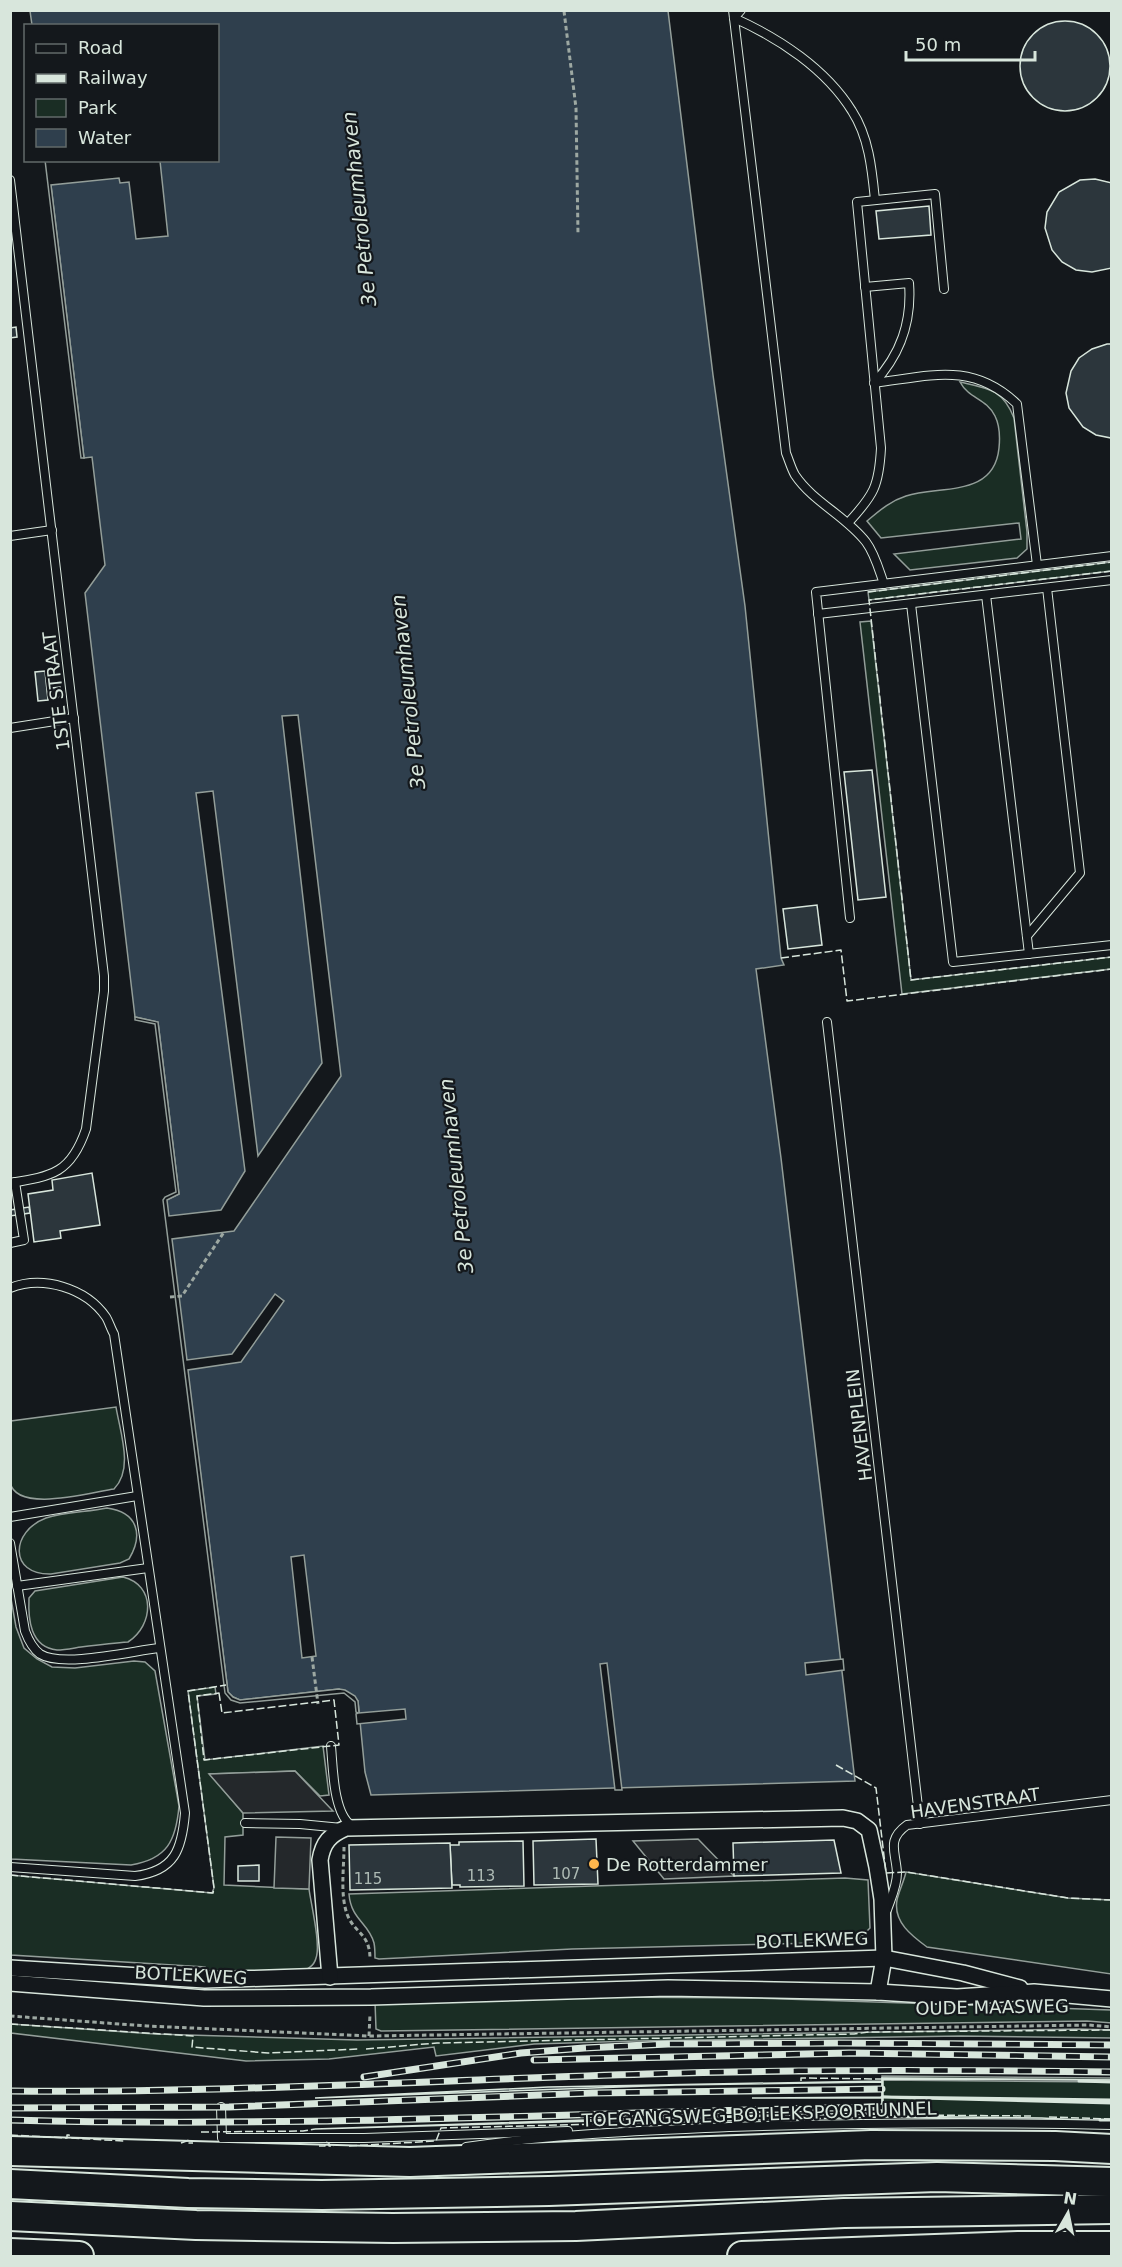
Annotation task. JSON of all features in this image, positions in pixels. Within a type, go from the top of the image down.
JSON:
[{"type":"highway","points":[[10,2151],[410,2162],[871,2145],[1055,2146],[1112,2149]]},
{"type":"highway","points":[[639,2188],[839,2160],[956,2156],[1112,2155]]},
{"type":"highway","points":[[10,2184],[188,2193],[433,2194],[937,2177],[1112,2182]]},
{"type":"highway","points":[[10,2216],[196,2225],[393,2228],[576,2226],[844,2213],[1112,2209]]},
{"type":"highway","points":[[742,2256],[1018,2246],[1112,2246]]},
{"type":"highway","points":[[10,2253],[79,2256]]},
{"type":"street","name":"BOTLEKWEG","points":[[10,1968],[205,1980],[884,1958],[883,1919],[877,1867],[869,1830],[857,1821],[843,1818],[348,1829]]},
{"type":"street","points":[[330,1977],[320,1860],[322,1846],[332,1834],[348,1829]]},
{"type":"street","points":[[878,1992],[884,1958]]},
{"type":"street","name":"OUDE MAASWEG","points":[[884,1958],[963,1973],[1034,1992]]},
{"type":"street","name":"BOTLEKWEG","points":[[10,1983],[204,1998],[668,1988],[878,1992]]},
{"type":"street","name":"OUDE MAASWEG","points":[[878,1992],[957,1996],[1034,1992],[1112,1999]]},
{"type":"lane","points":[[734,14],[741,10]]},
{"type":"lane","points":[[734,14],[783,44],[826,80],[841,96],[853,112],[866,143],[875,200]]},
{"type":"lane","points":[[734,14],[786,453],[794,473],[805,487],[848,523],[871,551],[884,584]]},
{"type":"lane","name":"1STE STRAAT","points":[[10,180],[104,976],[86,1129],[79,1148],[72,1159],[59,1170],[41,1178],[13,1183]]},
{"type":"lane","points":[[848,523],[873,493],[879,474],[881,448],[857,202],[935,194],[944,289]]},
{"type":"lane","points":[[865,288],[909,283],[909,319],[902,341],[884,373],[874,383]]},
{"type":"lane","points":[[874,383],[948,374],[966,375],[1002,390],[1017,404],[1037,565]]},
{"type":"lane","points":[[10,536],[52,530]]},
{"type":"lane","points":[[850,918],[816,592],[1112,556]]},
{"type":"lane","points":[[818,614],[1112,580]]},
{"type":"lane","points":[[1027,936],[1080,873],[1047,588]]},
{"type":"lane","points":[[986,595],[1029,954]]},
{"type":"lane","points":[[911,604],[953,962],[1112,945]]},
{"type":"lane","points":[[10,728],[74,718]]},
{"type":"lane","name":"HAVENPLEIN","points":[[827,1022],[920,1824]]},
{"type":"lane","points":[[10,1243],[24,1240],[13,1183]]},
{"type":"lane","points":[[10,1288],[31,1283],[46,1283],[79,1294],[95,1305],[106,1318],[114,1334],[185,1813],[183,1837],[179,1850],[161,1869],[150,1874],[135,1876],[10,1867]]},
{"type":"lane","points":[[10,1517],[137,1496]]},
{"type":"lane","points":[[11,1547],[25,1631],[30,1643],[40,1654],[70,1660],[159,1648]]},
{"type":"lane","points":[[18,1586],[148,1568]]},
{"type":"lane","points":[[331,1746],[340,1809],[348,1829]]},
{"type":"lane","name":"HAVENSTRAAT","points":[[883,1919],[896,1884],[894,1839],[898,1831],[907,1825],[1112,1800]]},
{"type":"lane","points":[[245,1823],[300,1824],[348,1829]]},
{"type":"lane","points":[[221,2108],[222,2138],[364,2138],[708,2128]]},
{"type":"lane","name":"TOEGANGSWEG BOTLEKSPOORTUNNEL","points":[[455,2149],[548,2137],[867,2122],[1112,2125]]},
{"type":"lane","points":[[410,2162],[444,2151]]},
{"type":"path","points":[[564,11],[576,108],[578,234]]},
{"type":"path","points":[[170,1297],[182,1296],[224,1232]]},
{"type":"path","points":[[312,1657],[318,1704]]},
{"type":"path","points":[[348,1829],[345,1906],[353,1925],[363,1933],[368,1943],[369,1975]]},
{"type":"path","points":[[10,2016],[147,2026],[369,2036],[371,1996]]},
{"type":"path","name":"OUDE MAASWEG","points":[[369,2036],[1088,2025],[1112,2027]]},
{"type":"green space","points":[[960,382],[993,391],[1010,408],[1014,418],[1027,549],[1017,558],[910,570],[894,554],[1021,539],[1019,523],[881,538],[867,521],[900,498],[963,487],[976,482],[987,475],[995,464],[1000,440],[997,420],[987,405],[968,392]]},
{"type":"green space","points":[[1111,562],[1111,571],[869,600],[868,592]]},
{"type":"green space","points":[[871,621],[911,980],[1111,957],[1111,969],[902,994],[860,622]]},
{"type":"green space","points":[[116,1407],[124,1461],[120,1481],[114,1489],[56,1499],[26,1497],[15,1492],[9,1475],[11,1421]]},
{"type":"green space","points":[[107,1508],[125,1514],[135,1526],[136,1541],[129,1559],[120,1563],[51,1574],[27,1568],[21,1560],[19,1551],[21,1542],[26,1532],[34,1524],[53,1516]]},
{"type":"green space","points":[[123,1577],[134,1581],[141,1588],[148,1606],[143,1626],[128,1642],[57,1650],[41,1644],[36,1638],[30,1623],[29,1606],[29,1598],[35,1591]]},
{"type":"green space","points":[[10,1593],[16,1627],[24,1648],[37,1659],[52,1667],[75,1668],[134,1661],[145,1662],[155,1671],[179,1806],[172,1838],[161,1853],[153,1858],[131,1865],[11,1859]]},
{"type":"green space","points":[[215,1687],[216,1694],[197,1696],[205,1760],[323,1746],[329,1795],[320,1796],[295,1771],[210,1774],[243,1813],[243,1835],[225,1837],[224,1885],[309,1889],[317,1944],[316,1958],[312,1966],[298,1972],[206,1971],[205,1967],[11,1955],[10,1875],[212,1893],[214,1888],[188,1691]]},
{"type":"green space","points":[[906,1872],[1068,1898],[1111,1900],[1111,1974],[927,1947],[905,1928],[898,1915],[897,1900]]},
{"type":"green space","points":[[845,1878],[868,1880],[870,1928],[854,1944],[572,1949],[379,1959],[375,1958],[372,1936],[356,1916],[349,1894]]},
{"type":"green space","points":[[601,1997],[758,1998],[1111,2010],[1112,2023],[1087,2021],[381,2031],[376,2029],[375,2002]]},
{"type":"green space","points":[[11,2024],[155,2034],[357,2040],[1079,2029],[1111,2030],[1112,2038],[961,2036],[636,2041],[534,2044],[436,2056],[434,2047],[329,2059],[246,2061],[11,2033]]},
{"type":"green space","points":[[882,2076],[1111,2078],[1112,2080],[882,2078]]},
{"type":"green space","points":[[882,2080],[1111,2082],[1111,2120],[882,2116]]},
{"type":"shaded area","points":[[295,1771],[333,1811],[243,1813],[209,1774]]},
{"type":"shaded area","points":[[276,1837],[311,1838],[309,1889],[274,1888]]},
{"type":"shaded area","points":[[698,1839],[734,1876],[664,1879],[633,1841]]},
{"type":"water","name":"3e Petroleumhaven","points":[[30,11],[668,11],[713,375],[745,606],[781,958],[784,965],[756,969],[781,1158],[855,1781],[371,1795],[365,1772],[358,1701],[339,1689],[240,1700],[228,1692],[166,1200],[179,1194],[158,1022],[135,1017],[85,593],[105,565],[92,457],[84,458],[48,162],[219,162],[219,24],[32,24]]},
{"type":"pier","points":[[45,162],[160,162],[168,236],[136,239],[129,182],[120,183],[119,178],[51,185],[84,458],[81,458]]},
{"type":"pier","points":[[298,715],[341,1076],[234,1231],[172,1239],[187,1360],[232,1354],[275,1294],[284,1301],[241,1362],[188,1370],[228,1692],[240,1700],[339,1689],[355,1696],[359,1713],[405,1709],[406,1719],[357,1724],[356,1714],[358,1713],[355,1702],[344,1693],[240,1703],[231,1700],[225,1693],[163,1200],[176,1192],[155,1024],[135,1020],[135,1017],[158,1022],[179,1194],[167,1200],[169,1216],[221,1210],[245,1171],[196,793],[213,791],[258,1156],[322,1063],[282,716]]},
{"type":"pier","points":[[304,1555],[316,1656],[302,1658],[291,1557]]},
{"type":"pier","points":[[843,1659],[844,1670],[806,1675],[805,1663]]},
{"type":"pier","points":[[607,1663],[622,1790],[615,1790],[600,1664]]},
{"type":"building","points":[[1065,21],[1082,24],[1097,34],[1107,49],[1110,66],[1107,83],[1097,98],[1082,108],[1065,111],[1048,108],[1033,98],[1023,83],[1020,66],[1023,49],[1033,34],[1048,24]]},
{"type":"building","points":[[1095,179],[1112,183],[1112,268],[1092,272],[1076,270],[1062,262],[1052,250],[1045,228],[1047,212],[1059,192],[1080,180]]},
{"type":"building","points":[[929,206],[931,235],[879,239],[876,211]]},
{"type":"building","points":[[16,327],[17,337],[10,338],[10,328]]},
{"type":"building","points":[[1112,344],[1111,438],[1096,435],[1083,427],[1069,408],[1066,393],[1071,371],[1079,358],[1092,349]]},
{"type":"building","points":[[45,671],[48,700],[38,701],[35,672]]},
{"type":"building","points":[[60,687],[61,697],[53,698],[52,688]]},
{"type":"building","points":[[872,770],[886,897],[858,900],[844,772]]},
{"type":"building","points":[[817,905],[822,945],[788,949],[783,909]]},
{"type":"building","points":[[92,1173],[100,1225],[60,1231],[61,1238],[34,1242],[28,1194],[53,1190],[52,1180]]},
{"type":"building","points":[[29,1207],[30,1213],[10,1216],[10,1210]]},
{"type":"building","points":[[596,1839],[598,1884],[534,1885],[533,1841]]},
{"type":"building","points":[[834,1840],[841,1873],[734,1876],[733,1843]]},
{"type":"building","points":[[523,1841],[524,1886],[460,1887],[460,1885],[452,1885],[450,1845],[459,1845],[459,1842]]},
{"type":"building","points":[[450,1843],[452,1888],[350,1890],[349,1845]]},
{"type":"building","points":[[259,1865],[259,1881],[238,1881],[238,1866]]},
{"type":"building","points":[[882,2078],[1112,2080],[883,2079],[883,2116],[1042,2118],[1112,2122],[882,2117],[882,2114],[315,2129],[677,2117],[882,2113],[882,2098],[752,2098],[882,2097],[882,2082],[676,2085],[315,2098],[548,2087],[882,2081]]},
{"type":"railway","points":[[364,2077],[521,2053],[668,2044],[1112,2045]]},
{"type":"railway","points":[[534,2060],[849,2053],[1112,2057]]},
{"type":"railway","points":[[10,2091],[249,2088],[705,2072],[938,2070],[1112,2072]]},
{"type":"railway","points":[[10,2108],[229,2107],[592,2093],[882,2089]]},
{"type":"railway","points":[[10,2120],[337,2121],[882,2107]]},
{"type":"fence","points":[[868,592],[1112,562]]},
{"type":"fence","points":[[1112,571],[869,600],[911,980],[1112,957]]},
{"type":"fence","points":[[781,958],[841,950],[847,1001],[1112,969]]},
{"type":"fence","points":[[10,1875],[213,1893],[188,1691],[226,1685]]},
{"type":"fence","points":[[219,1693],[222,1713],[334,1700],[339,1745],[204,1760],[197,1696],[219,1693]]},
{"type":"fence","points":[[836,1765],[876,1788],[886,1873],[906,1872],[1068,1898],[1112,1900]]},
{"type":"fence","points":[[10,2024],[193,2036],[192,2047],[268,2053],[358,2049]]},
{"type":"fence","points":[[366,2049],[437,2043],[869,2032],[1112,2030]]},
{"type":"fence","points":[[801,2081],[801,2078],[882,2079]]},
{"type":"fence","points":[[349,2146],[436,2141],[441,2128],[882,2117],[884,2115]]},
{"type":"fence","points":[[914,2115],[1031,2116]]},
{"type":"fence","points":[[1049,2117],[1112,2119]]},
{"type":"fence","points":[[201,2132],[315,2129]]},
{"type":"fence","points":[[10,2135],[67,2138],[69,2135],[71,2138],[124,2141]]},
{"type":"fence","points":[[181,2143],[189,2140],[189,2143],[193,2143]]},
{"type":"fence","points":[[319,2146],[325,2146],[325,2142],[329,2143],[329,2146],[334,2146]]},
{"type":"wall","points":[[1079,2081],[1112,2082]]},
{"type":"wall","points":[[1112,2100],[882,2097],[1112,2103]]},
{"type":"wall","points":[[1100,2120],[1112,2120]]},
{"type":"place","name":"De Rotterdammer","points":[[594,1864]]}]
